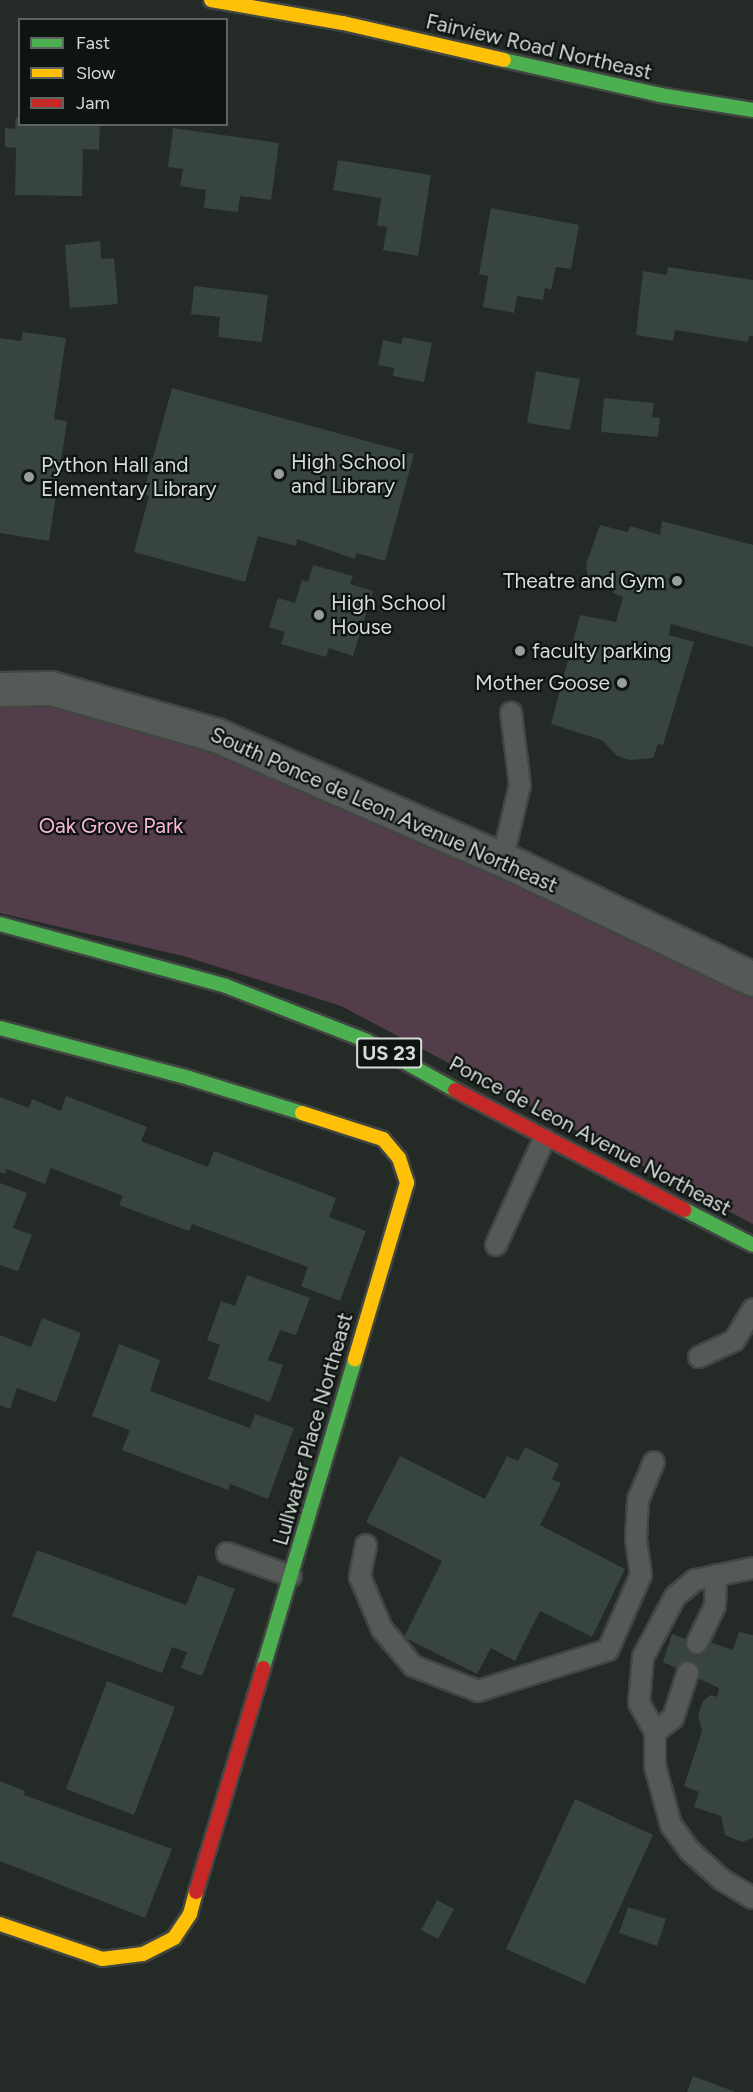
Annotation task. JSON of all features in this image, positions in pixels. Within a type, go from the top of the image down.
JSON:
[{"type":"main road","name":"Fairview Road Northeast","points":[[211,0],[343,23],[660,95],[753,110]]},
{"type":"main road","name":"Ponce de Leon Avenue Northeast","points":[[0,924],[226,986],[367,1041],[544,1139],[753,1245]]},
{"type":"main road","name":"Lullwater Place Northeast","points":[[0,1028],[189,1078],[382,1139],[399,1158],[407,1183],[190,1914],[174,1938],[143,1954],[102,1959],[0,1924]]},
{"type":"street","name":"South Ponce de Leon Avenue Northeast","points":[[0,688],[51,688],[216,735],[502,861],[753,979]]},
{"type":"lane","points":[[502,861],[520,785],[511,713]]},
{"type":"lane","points":[[496,1245],[544,1139]]},
{"type":"lane","points":[[699,1357],[734,1341],[753,1309]]},
{"type":"lane","points":[[366,1545],[360,1577],[382,1629],[413,1666],[478,1691],[608,1650],[641,1575],[636,1539],[638,1500],[654,1462]]},
{"type":"lane","points":[[227,1553],[291,1576]]},
{"type":"lane","points":[[753,1568],[695,1580],[675,1597],[643,1657],[639,1703],[655,1732],[655,1766],[671,1826],[698,1858],[753,1898]]},
{"type":"lane","points":[[697,1643],[714,1606],[716,1575]]},
{"type":"lane","points":[[655,1732],[673,1718],[688,1672]]},
{"type":"green space","name":"Oak Grove Park","points":[[0,689],[144,722],[633,929],[753,985],[753,1224],[341,1006],[187,957],[0,913]]},
{"type":"building","points":[[16,117],[18,118],[18,126],[100,126],[99,150],[83,149],[82,196],[15,195],[16,148],[5,147],[5,128],[15,129]]},
{"type":"building","points":[[173,128],[279,143],[271,200],[240,196],[238,212],[204,208],[206,190],[180,186],[183,169],[168,167]]},
{"type":"building","points":[[338,160],[431,175],[418,256],[383,250],[387,227],[377,226],[381,198],[333,190]]},
{"type":"building","points":[[491,208],[579,225],[571,269],[556,267],[551,290],[545,288],[543,300],[517,296],[514,313],[483,307],[488,276],[479,274]]},
{"type":"building","points":[[100,241],[101,259],[114,258],[118,304],[70,308],[65,245]]},
{"type":"building","points":[[668,267],[753,280],[753,336],[749,336],[748,342],[675,330],[673,341],[636,335],[643,271],[667,275]]},
{"type":"building","points":[[194,286],[268,295],[262,342],[218,337],[220,317],[191,314]]},
{"type":"building","name":"Python Hall and Elementary Library","points":[[23,332],[66,338],[54,419],[67,421],[49,541],[0,533],[0,338],[21,341]]},
{"type":"building","points":[[403,337],[432,343],[424,382],[393,376],[394,368],[378,365],[383,340],[401,344]]},
{"type":"building","points":[[536,371],[580,379],[570,430],[527,423]]},
{"type":"building","name":"High School and Library","points":[[172,388],[414,454],[385,561],[356,553],[355,559],[297,539],[296,546],[258,536],[245,582],[134,552],[149,496],[143,494]]},
{"type":"building","points":[[604,398],[654,403],[652,417],[660,418],[658,437],[601,432]]},
{"type":"building","points":[[662,521],[753,545],[753,647],[671,624],[669,635],[694,642],[663,745],[658,744],[653,758],[630,760],[617,756],[602,740],[551,724],[580,615],[616,622],[623,597],[613,593],[615,585],[588,578],[586,564],[600,525],[628,532],[630,526],[660,535]]},
{"type":"building","name":"High School House","points":[[313,565],[353,576],[350,584],[373,591],[353,656],[329,648],[326,657],[281,644],[285,632],[269,627],[278,598],[295,603],[302,580],[308,582]]},
{"type":"building","points":[[66,1096],[147,1127],[141,1141],[208,1167],[214,1151],[336,1198],[329,1217],[366,1231],[340,1301],[301,1286],[308,1267],[192,1224],[189,1231],[119,1205],[123,1196],[51,1168],[45,1184],[7,1169],[5,1174],[0,1172],[0,1097],[29,1108],[32,1099],[61,1111]]},
{"type":"building","points":[[0,1183],[27,1193],[13,1228],[32,1235],[18,1271],[0,1265]]},
{"type":"building","points":[[247,1275],[310,1298],[296,1335],[280,1330],[268,1360],[283,1365],[270,1402],[208,1379],[220,1345],[207,1340],[221,1301],[235,1306]]},
{"type":"building","points":[[42,1318],[81,1333],[56,1402],[17,1388],[10,1409],[0,1405],[0,1335],[31,1347]]},
{"type":"building","points":[[119,1344],[160,1360],[150,1391],[250,1428],[255,1414],[294,1428],[268,1499],[230,1484],[228,1490],[122,1450],[130,1430],[92,1416]]},
{"type":"building","points":[[525,1447],[559,1464],[552,1479],[561,1483],[540,1525],[625,1569],[592,1637],[540,1611],[515,1661],[491,1648],[477,1674],[404,1637],[442,1561],[366,1522],[400,1456],[485,1499],[507,1456],[518,1461]]},
{"type":"building","points":[[37,1550],[186,1605],[198,1575],[235,1589],[202,1676],[181,1668],[187,1652],[172,1647],[162,1673],[12,1616]]},
{"type":"building","points":[[739,1632],[753,1635],[753,1838],[742,1842],[725,1835],[721,1816],[694,1807],[699,1792],[684,1786],[702,1731],[698,1715],[703,1701],[711,1695],[717,1697],[719,1688],[663,1662],[672,1634],[704,1646],[706,1641],[733,1650]]},
{"type":"building","points":[[107,1681],[175,1707],[134,1815],[66,1789]]},
{"type":"building","points":[[0,1781],[25,1791],[24,1795],[172,1849],[145,1918],[0,1861]]},
{"type":"building","points":[[575,1799],[653,1835],[585,1984],[506,1949]]},
{"type":"building","points":[[437,1900],[454,1909],[438,1939],[421,1930]]},
{"type":"building","points":[[628,1907],[666,1919],[657,1946],[619,1933]]},
{"type":"building","points":[[693,2076],[736,2092],[687,2092]]},
{"type":"traffic: fast","points":[[504,60],[660,95],[753,110]]},
{"type":"traffic: fast","points":[[0,924],[226,986],[367,1041],[455,1090]]},
{"type":"traffic: fast","points":[[0,1028],[189,1078],[302,1113]]},
{"type":"traffic: fast","points":[[685,1210],[753,1245]]},
{"type":"traffic: fast","points":[[263,1668],[355,1359]]},
{"type":"traffic: slow","points":[[211,0],[343,23],[504,60]]},
{"type":"traffic: slow","points":[[302,1113],[383,1139],[399,1158],[407,1183],[355,1359]]},
{"type":"traffic: slow","points":[[0,1924],[102,1959],[143,1954],[174,1938],[190,1914],[196,1892]]},
{"type":"traffic: jam","points":[[455,1090],[685,1210]]},
{"type":"traffic: jam","points":[[196,1892],[263,1668]]},
{"type":"place","name":"High School and Library","points":[[279,474]]},
{"type":"place","name":"Python Hall and Elementary Library","points":[[29,477]]},
{"type":"place","name":"Theatre and Gym","points":[[677,581]]},
{"type":"place","name":"High School House","points":[[319,615]]},
{"type":"place","name":"faculty parking","points":[[520,651]]},
{"type":"place","name":"Mother Goose","points":[[622,683]]}]
